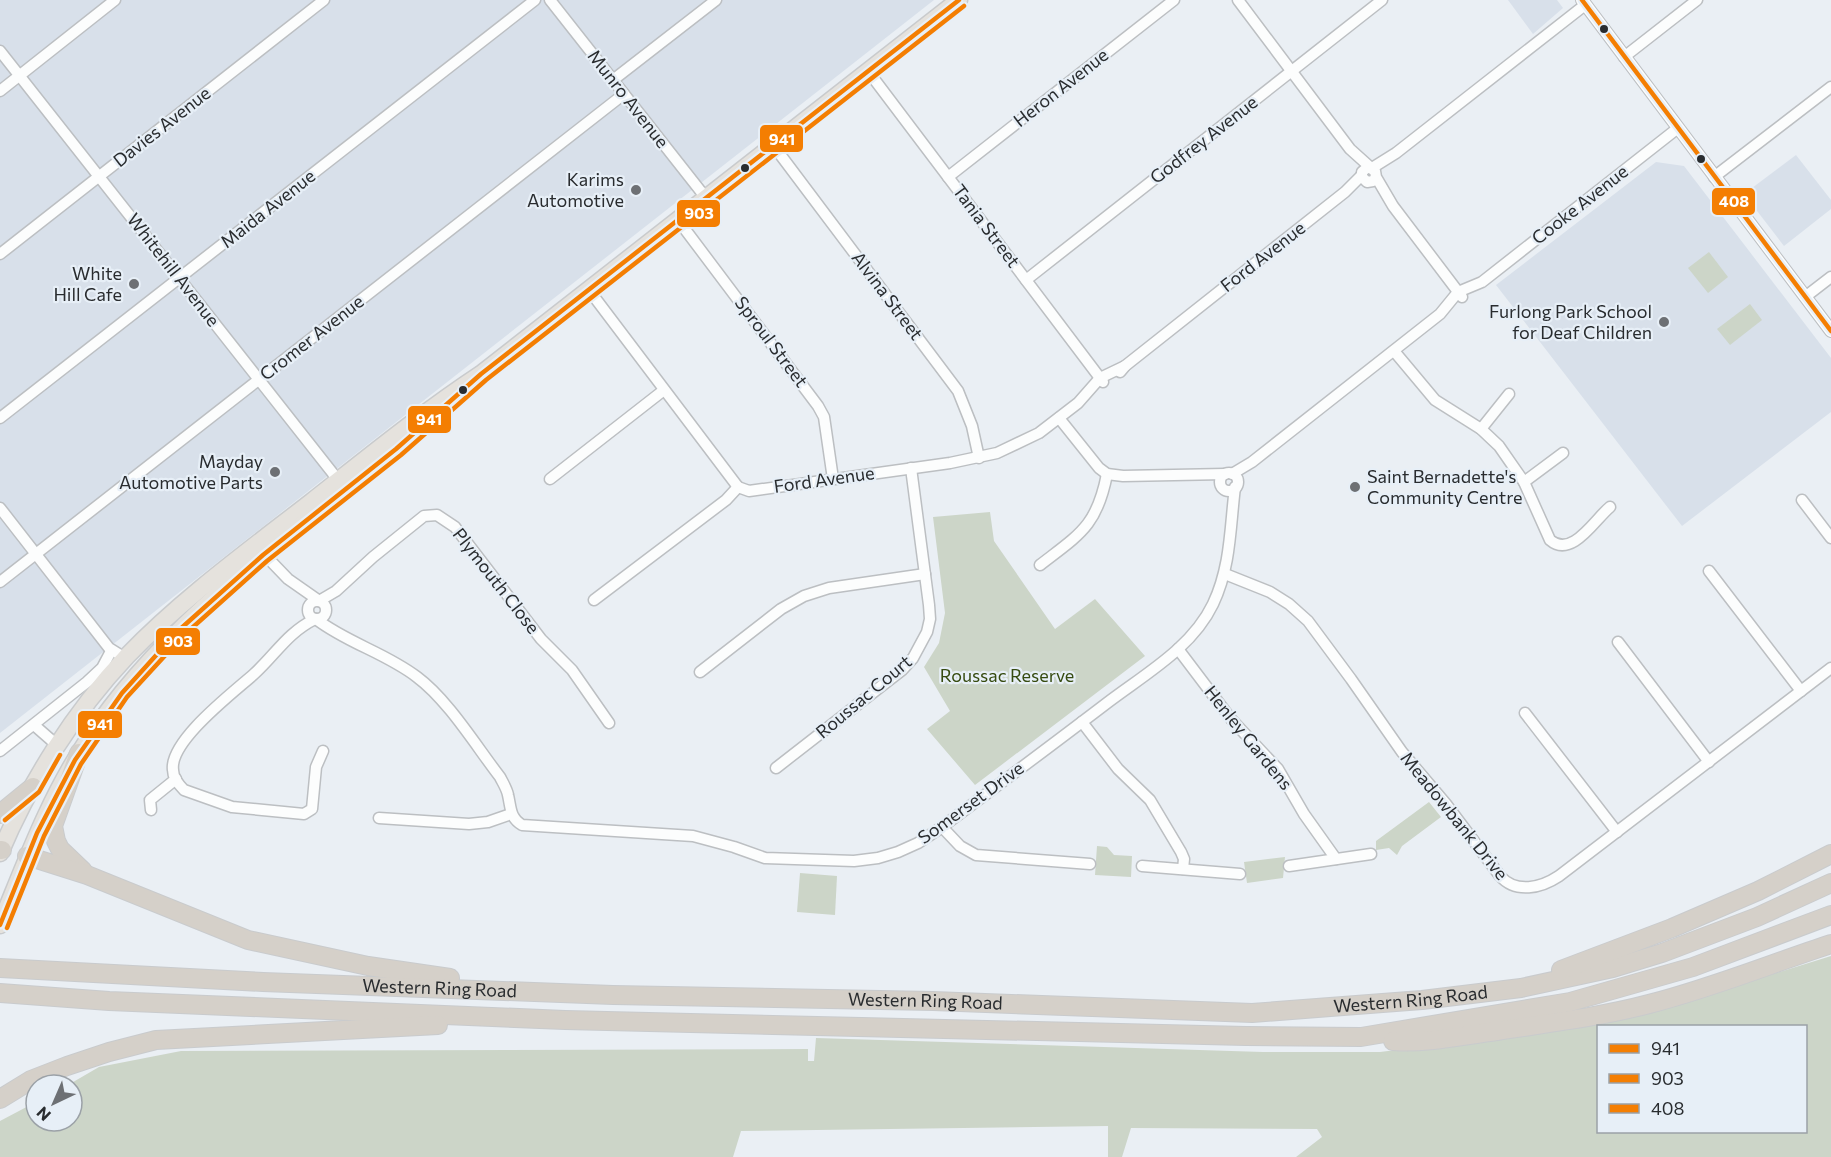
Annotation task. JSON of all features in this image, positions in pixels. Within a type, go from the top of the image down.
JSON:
[{"type":"highway","points":[[79,753],[53,826],[60,849],[87,875]]},
{"type":"highway","points":[[0,814],[33,787]]},
{"type":"highway","points":[[1521,988],[1577,963],[1693,919],[1758,891],[1831,854]]},
{"type":"highway","points":[[27,855],[87,875],[248,940],[299,953],[483,983],[613,995]]},
{"type":"highway","name":"Western Ring Road","points":[[0,968],[263,982],[613,995],[933,1001],[1252,1013],[1422,1000],[1521,988],[1613,968],[1662,953],[1757,917],[1831,883]]},
{"type":"highway","name":"Western Ring Road","points":[[0,993],[108,1001],[565,1020],[1361,1037],[1569,1002],[1693,968],[1831,915]]},
{"type":"highway","points":[[1361,1037],[1403,1042],[1446,1038],[1561,1021],[1638,1006],[1742,976],[1831,944]]},
{"type":"highway","points":[[0,1099],[31,1080],[67,1066],[138,1044],[174,1038],[565,1020]]},
{"type":"highway","points":[[0,1106],[67,1066]]},
{"type":"main road","points":[[27,855],[0,851],[33,787],[58,746],[97,691],[118,654],[189,598],[260,550],[342,485],[388,457],[447,408],[481,374],[958,0]]},
{"type":"main road","points":[[0,925],[27,855],[50,805],[79,753],[139,672],[260,550]]},
{"type":"main road","points":[[118,654],[139,672]]},
{"type":"main road","points":[[58,746],[71,743],[96,711],[126,688]]},
{"type":"street","points":[[0,91],[115,0]]},
{"type":"street","name":"Davies Avenue","points":[[0,254],[324,0]]},
{"type":"street","name":"Maida Avenue","points":[[0,418],[535,0]]},
{"type":"street","name":"Munro Avenue","points":[[550,0],[706,198]]},
{"type":"street","points":[[614,80],[716,0]]},
{"type":"street","name":"Heron Avenue","points":[[948,177],[1174,0]]},
{"type":"street","points":[[1238,0],[1460,295]]},
{"type":"street","name":"Godfrey Avenue","points":[[1026,280],[1382,0]]},
{"type":"street","points":[[1624,57],[1697,0]]},
{"type":"street","points":[[1584,2],[1831,331]]},
{"type":"street","name":"Ford Avenue","points":[[738,487],[749,491],[979,458],[1026,441],[1094,394],[1101,380],[1118,375],[1125,366],[1369,175],[1584,2]]},
{"type":"street","name":"Whitehill Avenue","points":[[0,51],[342,485]]},
{"type":"street","name":"Tania Street","points":[[868,71],[1101,380]]},
{"type":"street","points":[[1714,177],[1831,87]]},
{"type":"street","name":"Cromer Avenue","points":[[0,582],[624,94]]},
{"type":"street","name":"Cooke Avenue","points":[[1229,481],[1440,314],[1451,309],[1460,295],[1477,290],[1482,282],[1678,128]]},
{"type":"street","name":"Alvina Street","points":[[773,145],[958,391],[969,417],[979,458]]},
{"type":"street","name":"Sproul Street","points":[[678,220],[818,406],[824,417],[833,479]]},
{"type":"street","points":[[1805,297],[1831,277]]},
{"type":"street","points":[[589,290],[738,487],[726,500],[594,600]]},
{"type":"street","points":[[1394,351],[1435,400],[1481,429],[1500,446],[1524,482],[1550,540],[1558,546],[1581,538],[1597,518],[1610,507]]},
{"type":"street","points":[[550,479],[664,390]]},
{"type":"street","points":[[1481,429],[1509,394]]},
{"type":"street","points":[[1059,418],[1091,459],[1107,474],[1201,476],[1229,481]]},
{"type":"street","points":[[1524,482],[1563,453]]},
{"type":"street","name":"Roussac Court","points":[[776,768],[902,670],[921,647],[930,619],[911,468]]},
{"type":"street","points":[[1040,565],[1091,521],[1098,508],[1107,474]]},
{"type":"street","name":"Somerset Drive","points":[[511,813],[522,825],[693,836],[765,858],[854,861],[878,858],[918,843],[1178,649],[1205,617],[1225,574],[1232,513],[1229,481]]},
{"type":"street","points":[[1802,500],[1831,538]]},
{"type":"street","points":[[0,508],[118,654],[0,752]]},
{"type":"street","name":"Plymouth Close","points":[[322,605],[373,557],[424,516],[436,515],[446,519],[455,527],[545,644],[572,670],[609,723]]},
{"type":"street","points":[[260,550],[288,579],[322,605],[348,638]]},
{"type":"street","points":[[1709,571],[1801,691]]},
{"type":"street","points":[[700,672],[781,609],[804,596],[829,588],[925,574]]},
{"type":"street","name":"Meadowbank Drive","points":[[1225,574],[1270,592],[1289,604],[1308,621],[1352,679],[1402,752],[1446,804],[1505,882],[1517,888],[1551,882],[1831,668]]},
{"type":"street","points":[[288,579],[308,609],[309,615],[408,671],[435,694],[500,777],[508,795],[511,813],[488,822],[469,824],[379,818]]},
{"type":"street","points":[[322,605],[312,602],[300,626],[256,672],[200,722],[176,756],[172,772],[184,790],[232,807],[304,814],[310,812],[313,805],[316,767],[323,751]]},
{"type":"street","points":[[300,626],[322,618],[322,605]]},
{"type":"street","points":[[1618,642],[1709,762]]},
{"type":"street","name":"Henley Gardens","points":[[1178,649],[1232,718],[1278,769],[1304,814],[1336,859]]},
{"type":"street","points":[[1525,713],[1617,832]]},
{"type":"street","points":[[1082,722],[1118,769],[1150,800],[1181,852],[1184,860],[1183,869]]},
{"type":"street","points":[[34,725],[58,746]]},
{"type":"street","points":[[151,810],[150,800],[154,795],[176,780]]},
{"type":"street","points":[[942,827],[960,846],[976,855],[1090,864]]},
{"type":"street","points":[[1289,866],[1371,854]]},
{"type":"street","points":[[1142,866],[1240,874]]},
{"type":"shaded area","points":[[0,0],[934,0],[0,733]]},
{"type":"shaded area","points":[[1508,0],[1557,0],[1563,8],[1533,34]]},
{"type":"shaded area","points":[[1796,155],[1831,200],[1831,209],[1784,246],[1744,194]]},
{"type":"shaded area","name":"Furlong Park School for Deaf Children","points":[[1656,162],[1684,166],[1831,358],[1831,412],[1682,526],[1496,285]]},
{"type":"green space","points":[[1709,252],[1728,277],[1708,293],[1688,268]]},
{"type":"green space","points":[[1750,304],[1762,320],[1730,345],[1717,329]]},
{"type":"green space","name":"Roussac Reserve","points":[[990,512],[994,541],[1055,629],[1095,599],[1145,656],[975,785],[927,729],[950,711],[924,667],[939,643],[945,613],[933,517]]},
{"type":"green space","points":[[1429,802],[1441,817],[1402,846],[1397,855],[1389,848],[1376,850],[1376,841]]},
{"type":"green space","points":[[1097,846],[1107,847],[1114,855],[1132,856],[1131,877],[1095,875]]},
{"type":"green space","points":[[1285,857],[1283,878],[1247,883],[1244,862]]},
{"type":"green space","points":[[800,873],[837,876],[835,915],[797,912]]},
{"type":"green space","points":[[1831,956],[1831,1157],[1296,1157],[1322,1137],[1317,1129],[1131,1128],[1122,1157],[1108,1157],[1108,1126],[741,1131],[733,1157],[0,1157],[0,1121],[24,1108],[24,1133],[84,1133],[84,1076],[99,1067],[181,1051],[808,1049],[808,1061],[814,1061],[816,1038],[1263,1052],[1380,1052],[1559,1030],[1637,1016]]},
{"type":"transit line","name":"941","points":[[0,925],[37,833],[75,760],[122,693],[178,631],[263,555],[396,449],[481,374],[959,0]]},
{"type":"transit line","name":"408","points":[[1582,0],[1831,331]]},
{"type":"transit line","name":"903","points":[[7,928],[44,836],[81,764],[127,697],[183,636],[267,561],[401,455],[486,380],[964,6]]},
{"type":"transit line","name":"903","points":[[5,820],[39,792],[60,755]]},
{"type":"place","name":"Karims Automotive","points":[[636,190]]},
{"type":"place","name":"White Hill Cafe","points":[[134,284]]},
{"type":"place","name":"Furlong Park School for Deaf Children","points":[[1664,322]]},
{"type":"place","name":"Mayday Automotive Parts","points":[[275,472]]},
{"type":"place","name":"Saint Bernadette's Community Centre","points":[[1355,487]]}]
